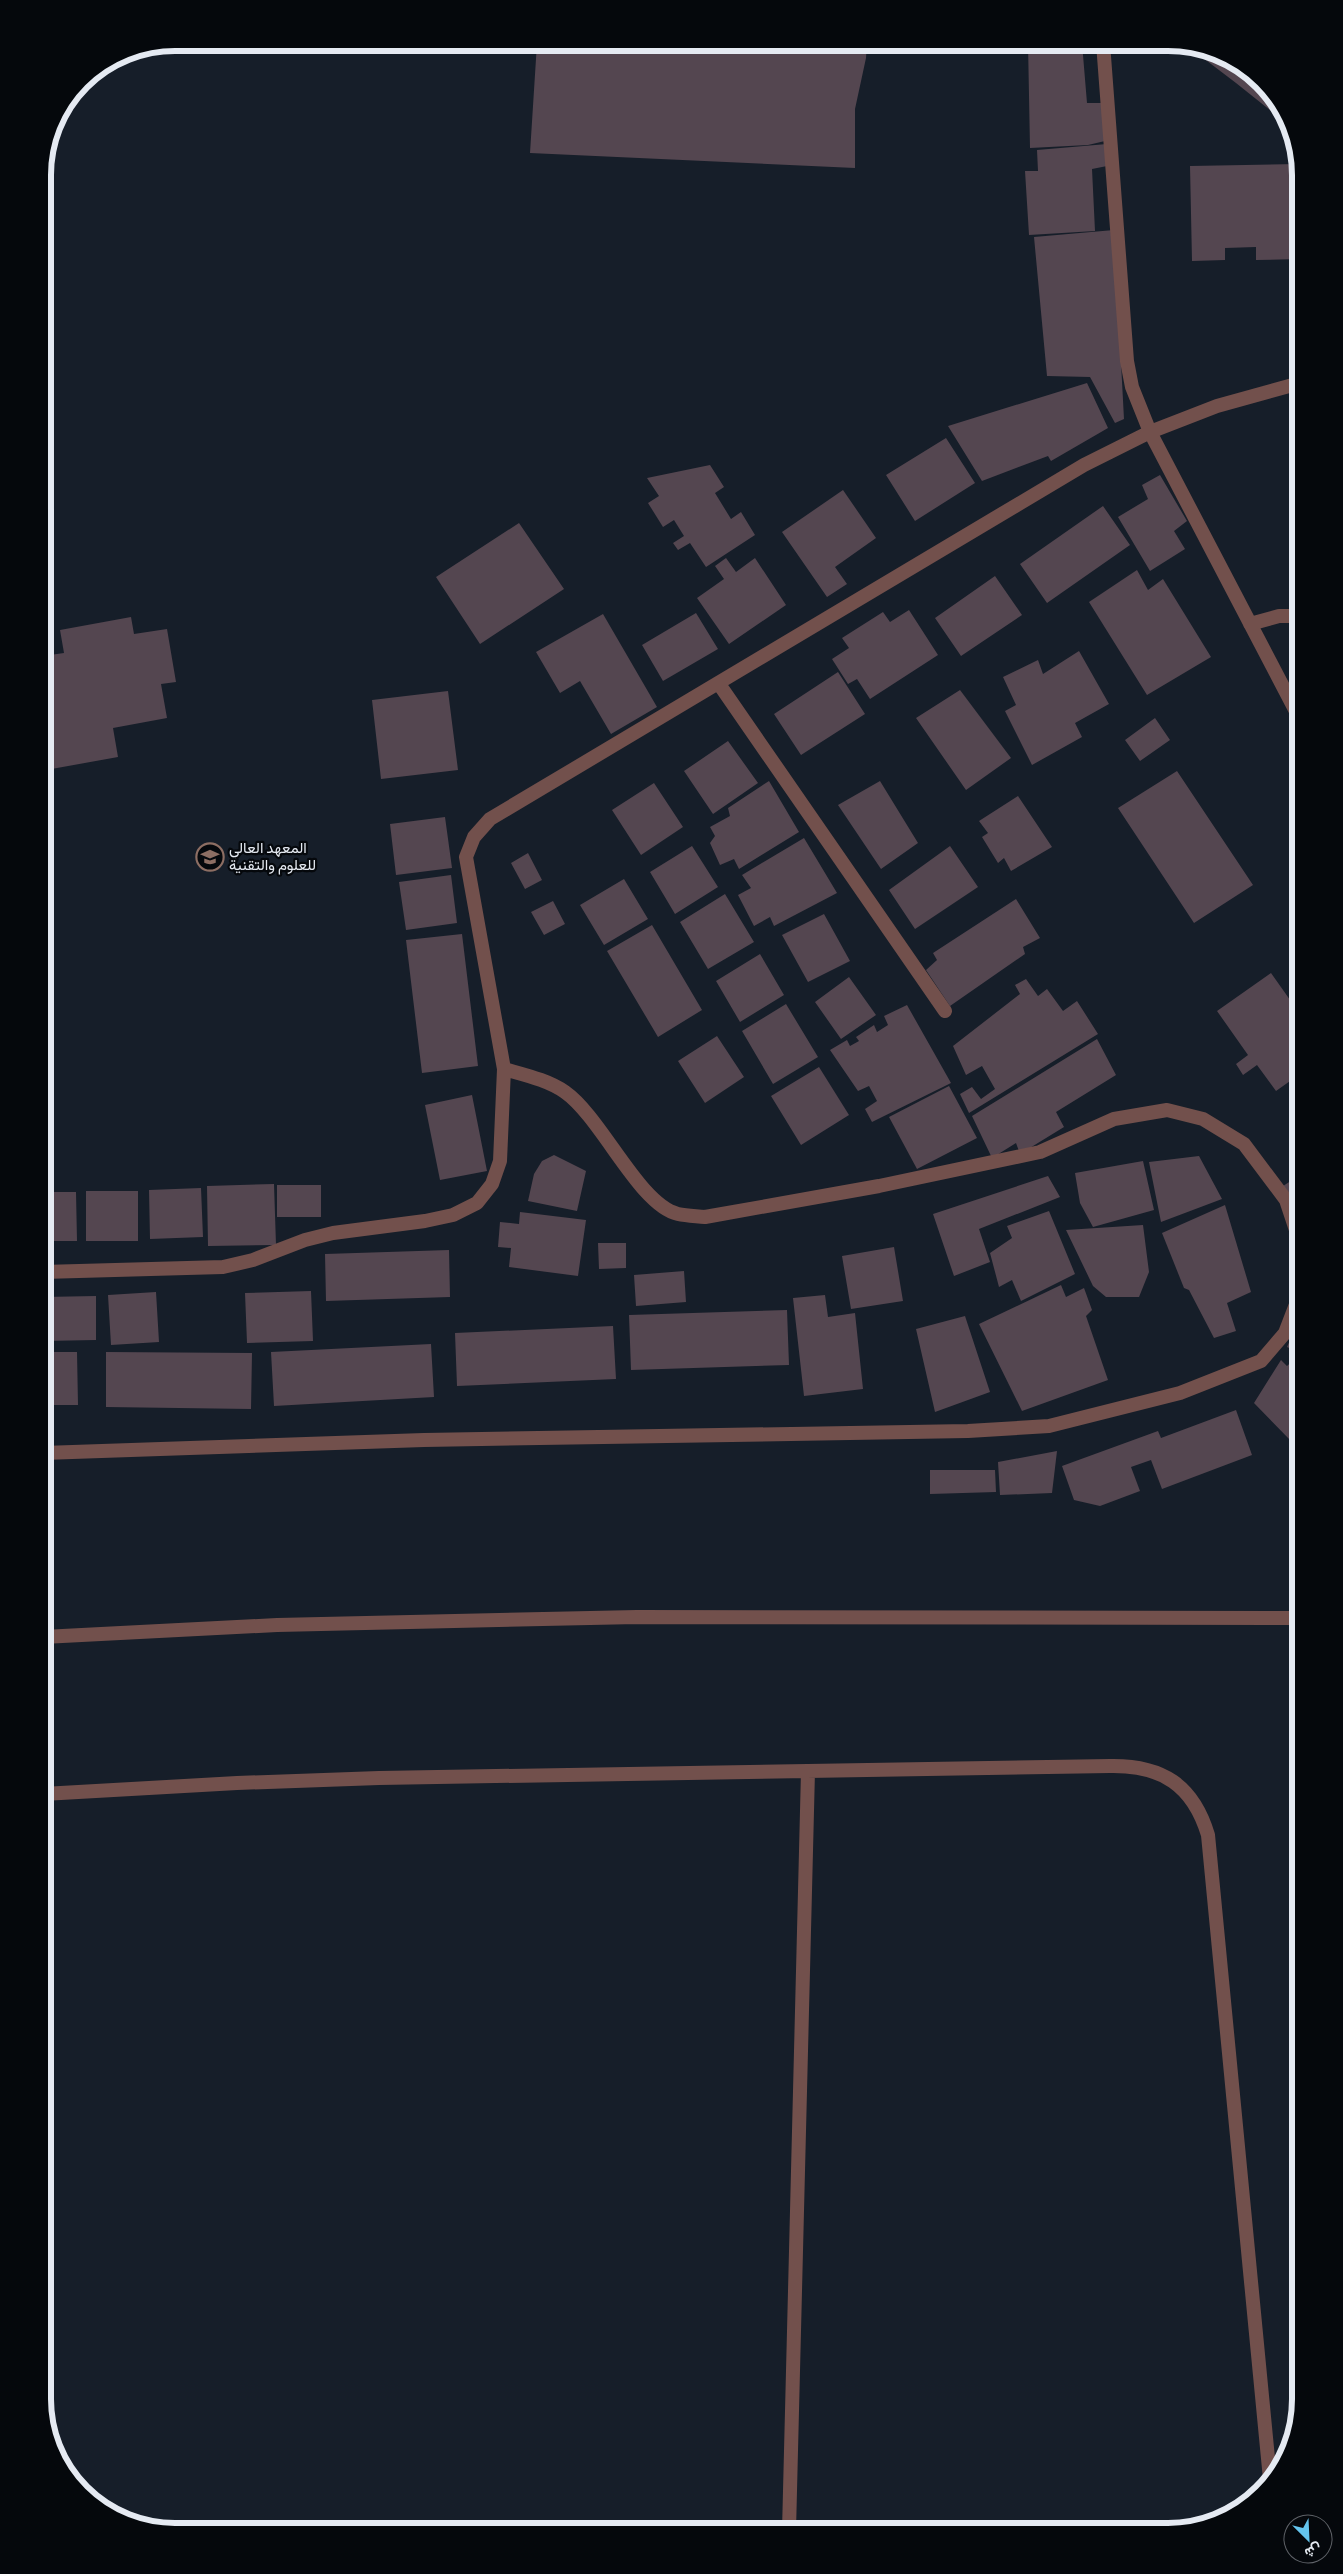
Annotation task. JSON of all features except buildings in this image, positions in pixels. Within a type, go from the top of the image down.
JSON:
[{"type":"street","points":[[1105,52],[1127,361],[1132,387],[1150,432],[1292,704]]},
{"type":"street","points":[[52,1272],[223,1267],[253,1260],[305,1240],[333,1233],[425,1221],[452,1215],[477,1202],[492,1184],[500,1161],[504,1069],[466,857],[474,837],[490,819],[1084,465],[1150,432],[1217,406],[1292,384]]},
{"type":"street","points":[[1250,624],[1279,616],[1292,616]]},
{"type":"street","points":[[719,684],[945,1012]]},
{"type":"street","points":[[504,1069],[536,1078],[565,1092],[591,1116],[656,1203],[677,1214],[705,1217],[879,1186],[1040,1152],[1114,1119],[1167,1110],[1203,1120],[1244,1144],[1286,1200],[1292,1218]]},
{"type":"street","points":[[51,1453],[424,1440],[968,1431],[1049,1426],[1180,1393],[1262,1361],[1285,1333],[1292,1315]]},
{"type":"street","points":[[51,1637],[277,1625],[637,1617],[1292,1618]]},
{"type":"street","points":[[51,1794],[370,1778],[1132,1766],[1152,1770],[1170,1779],[1195,1803],[1208,1835],[1269,2470]]},
{"type":"street","points":[[789,2523],[808,1771]]},
{"type":"place","name":"المعهد العالي للعلوم والتقنية","points":[[210,857]]}]
